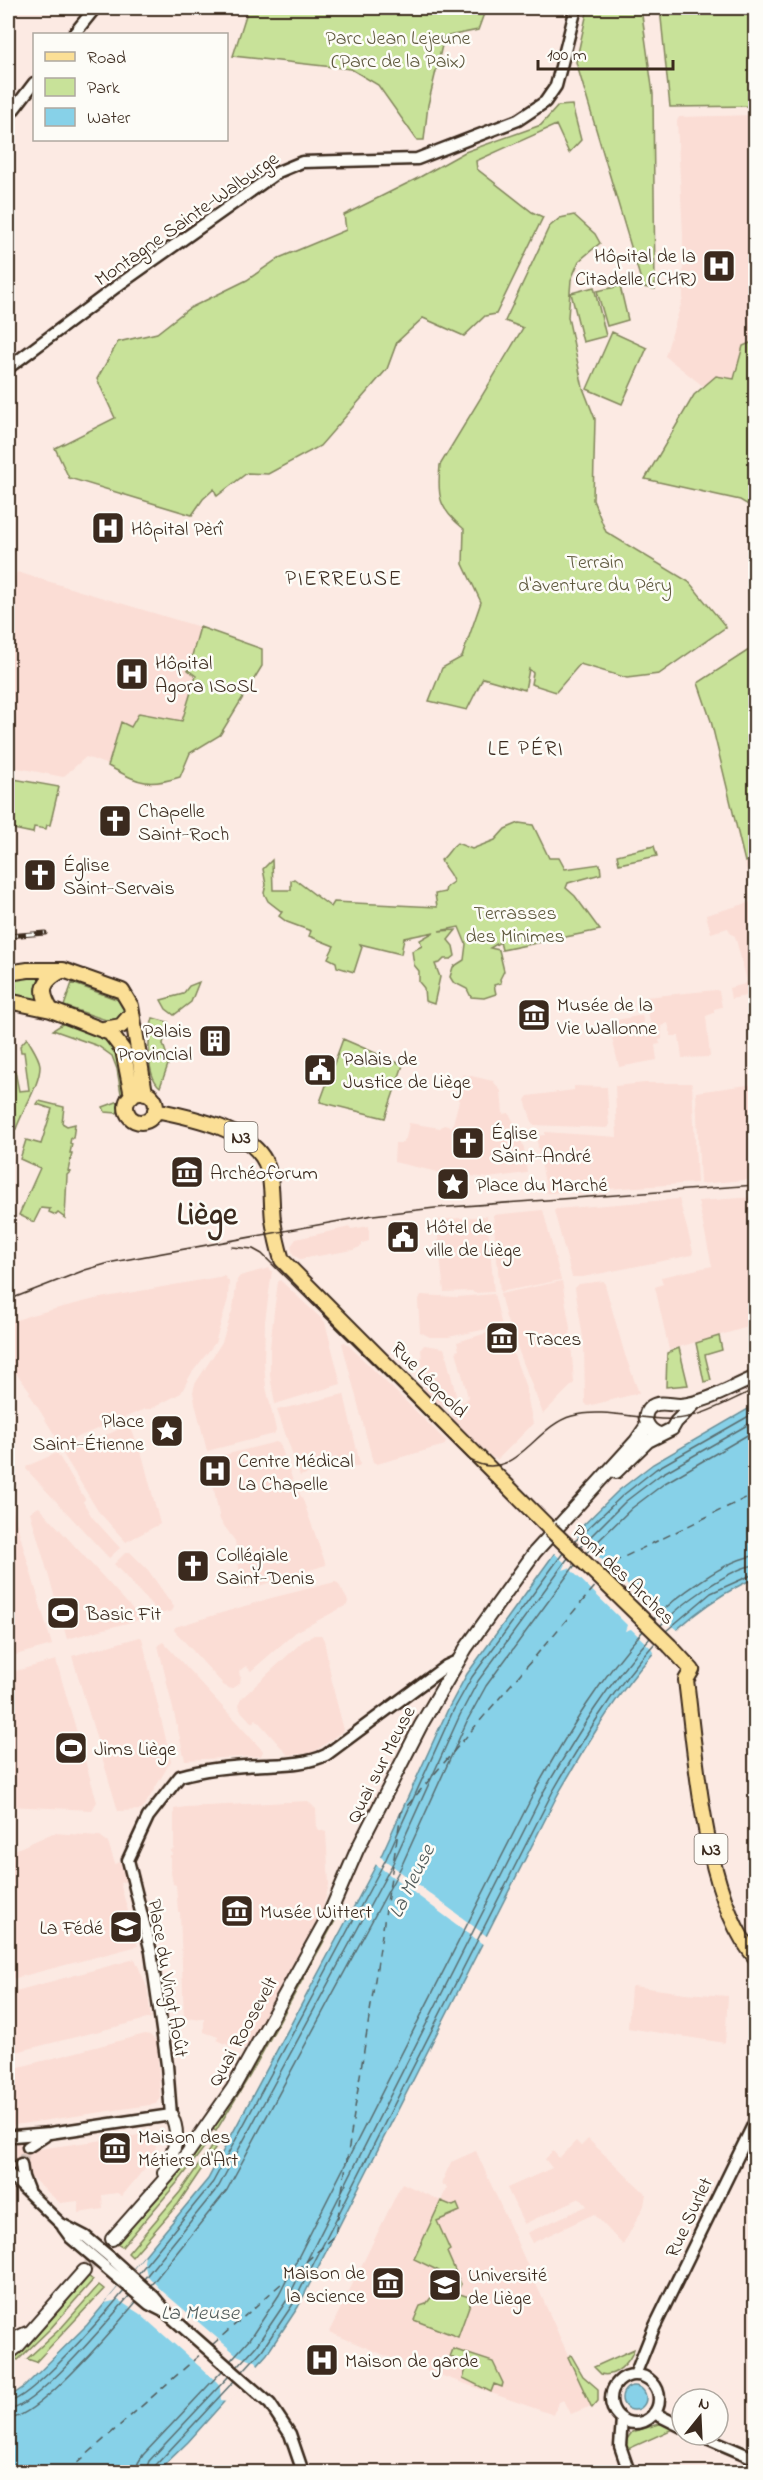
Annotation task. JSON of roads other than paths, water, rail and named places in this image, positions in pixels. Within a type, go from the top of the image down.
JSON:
[{"type":"main road","points":[[8,973],[28,970],[63,970],[122,991],[128,999],[132,1013],[138,1095],[127,1110],[134,1120],[139,1122],[149,1120],[155,1110],[154,1100],[138,1095]]},
{"type":"main road","points":[[51,1010],[44,999],[45,985],[50,977],[63,970]]},
{"type":"main road","points":[[8,1001],[51,1010],[104,1029],[123,1050],[138,1095]]},
{"type":"main road","points":[[104,1029],[121,1026],[132,1013]]},
{"type":"main road","name":"Rue Léopold","points":[[155,1110],[215,1126],[246,1140],[259,1150],[268,1169],[273,1220],[282,1260],[549,1528]]},
{"type":"main road","points":[[589,1494],[636,1441],[647,1425],[647,1413],[652,1406],[659,1403],[668,1405],[695,1403],[756,1377]]},
{"type":"main road","points":[[589,1494],[619,1470],[648,1441],[672,1429],[695,1403]]},
{"type":"main road","points":[[668,1405],[675,1414],[676,1422]]},
{"type":"main road","points":[[647,1425],[652,1431],[660,1434]]},
{"type":"main road","name":"Quai sur Meuse","points":[[341,1888],[357,1850],[421,1725],[459,1660],[549,1528],[589,1494]]},
{"type":"main road","name":"Pont des Arches","points":[[549,1528],[692,1670],[686,1680],[695,1762],[713,1858],[728,1909],[740,1936],[756,1958]]},
{"type":"main road","name":"Quai Roosevelt","points":[[160,2183],[192,2149],[233,2088],[329,1915],[341,1888]]},
{"type":"main road","points":[[112,2239],[160,2183],[176,2148],[174,2122],[171,2115]]},
{"type":"main road","points":[[8,2354],[84,2271]]},
{"type":"main road","points":[[8,2342],[29,2332]]},
{"type":"street","points":[[75,33],[95,8]]},
{"type":"street","name":"Montagne Sainte-Walburge","points":[[8,368],[120,284],[278,172],[302,162],[417,159],[518,120],[545,102],[556,86],[576,8]]},
{"type":"street","points":[[8,117],[33,84]]},
{"type":"street","name":"Quai sur Meuse","points":[[148,1816],[180,1776],[219,1768],[314,1760],[326,1755],[446,1666],[459,1660]]},
{"type":"street","name":"Place du Vingt Août","points":[[148,1816],[128,1860],[151,1952],[167,2065],[171,2115]]},
{"type":"street","points":[[14,2136],[171,2115]]},
{"type":"street","name":"Rue Surlet","points":[[635,2375],[653,2330],[756,2119]]},
{"type":"street","points":[[28,2147],[37,2139],[50,2133]]},
{"type":"street","points":[[21,2164],[25,2183],[33,2199]]},
{"type":"street","points":[[8,2173],[62,2224],[90,2240],[126,2278],[270,2404],[292,2439],[303,2472]]},
{"type":"street","points":[[8,2183],[33,2199]]},
{"type":"street","points":[[635,2375],[647,2379],[656,2388],[659,2401],[654,2413],[639,2422],[622,2419],[612,2407],[612,2392],[620,2380],[635,2375]]},
{"type":"street","points":[[654,2413],[670,2421]]},
{"type":"street","points":[[622,2419],[620,2446],[627,2468]]},
{"type":"street","points":[[728,2447],[756,2459]]},
{"type":"water","name":"La Meuse","points":[[755,1405],[755,1578],[721,1596],[690,1618],[663,1643],[616,1700],[596,1731],[557,1796],[298,2307],[267,2354],[188,2442],[157,2472],[8,2472],[8,2398],[24,2387],[87,2325],[208,2179],[381,1856],[448,1709],[467,1674],[554,1554],[618,1491],[653,1464]]},
{"type":"water","points":[[629,2386],[639,2386],[646,2393],[646,2403],[639,2410],[629,2410],[622,2403],[622,2393]]},
{"type":"tunnel","points":[[21,2164],[28,2147]]},
{"type":"tunnel","points":[[84,2271],[112,2239]]},
{"type":"tram line","points":[[8,1300],[85,1270],[113,1262],[373,1215],[435,1208],[756,1185]]},
{"type":"tram line","points":[[232,1247],[253,1249],[262,1254],[470,1460],[485,1466],[499,1465],[512,1460],[546,1431],[572,1416],[597,1413],[661,1419],[684,1418],[705,1412],[756,1389]]},
{"type":"railway","points":[[8,936],[45,933]]},
{"type":"place","name":"Hôpital de la Citadelle (CHR)","points":[[719,266]]},
{"type":"place","name":"Hôpital Pèrî","points":[[108,528]]},
{"type":"place","name":"Hôpital Agora ISoSL","points":[[132,674]]},
{"type":"place","name":"Chapelle Saint-Roch","points":[[115,821]]},
{"type":"place","name":"Église Saint-Servais","points":[[40,875]]},
{"type":"place","name":"Musée de la Vie Wallonne","points":[[534,1015]]},
{"type":"place","name":"Palais Provincial","points":[[215,1041]]},
{"type":"place","name":"Palais de Justice de Liège","points":[[320,1070]]},
{"type":"place","name":"Église Saint-André","points":[[468,1143]]},
{"type":"place","name":"Archéoforum","points":[[187,1172]]},
{"type":"place","name":"Place du Marché","points":[[453,1184]]},
{"type":"place","name":"Hôtel de ville de Liège","points":[[403,1237]]},
{"type":"place","name":"Traces","points":[[502,1338]]},
{"type":"place","name":"Place Saint-Étienne","points":[[167,1431]]},
{"type":"place","name":"Centre Médical La Chapelle","points":[[215,1471]]},
{"type":"place","name":"Collégiale Saint-Denis","points":[[193,1566]]},
{"type":"place","name":"Basic Fit","points":[[63,1613]]},
{"type":"place","name":"Jims Liège","points":[[71,1748]]},
{"type":"place","name":"Musée Wittert","points":[[237,1911]]},
{"type":"place","name":"La Fédé","points":[[126,1927]]},
{"type":"place","name":"Maison des Métiers d'Art","points":[[115,2148]]},
{"type":"place","name":"Maison de la science","points":[[388,2283]]},
{"type":"place","name":"Université de Liège","points":[[445,2285]]},
{"type":"place","name":"Maison de garde","points":[[322,2360]]},
{"type":"district","name":"PIERREUSE","points":[[344,578]]},
{"type":"district","name":"LE PÉRI","points":[[526,748]]},
{"type":"district","name":"Liège","points":[[207,1213]]},
{"type":"park label","name":"Parc Jean Lejeune (Parc de la Paix)","points":[[398,48]]},
{"type":"park label","name":"Terrain d'aventure du Péry","points":[[595,572]]},
{"type":"park label","name":"Terrasses des Minimes","points":[[515,924]]}]
